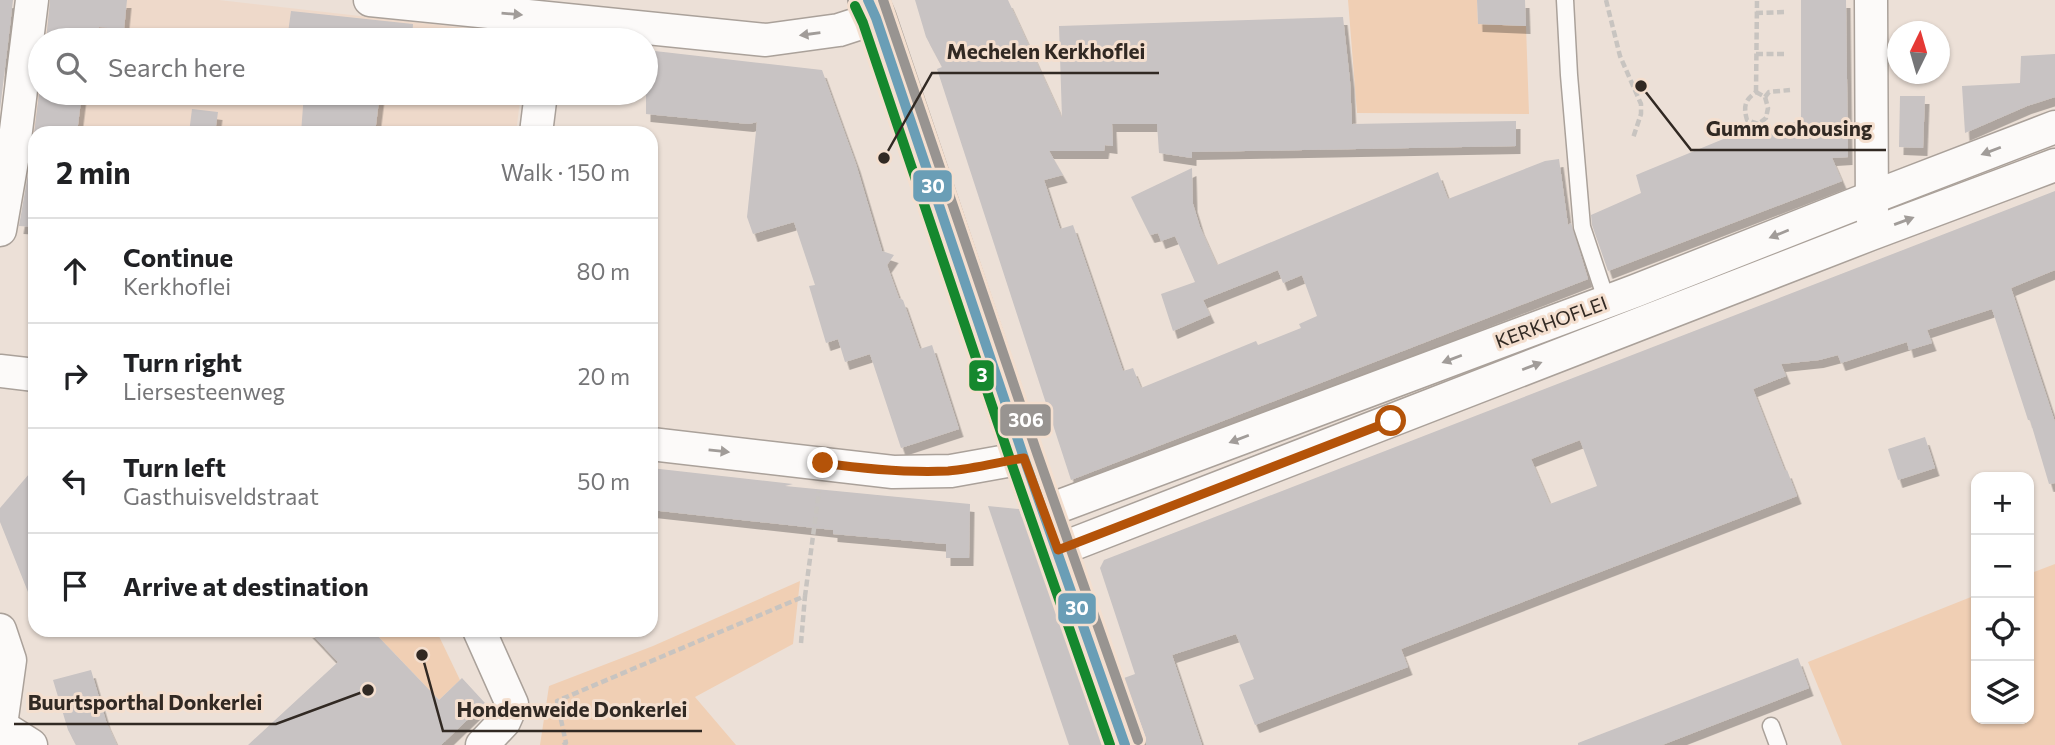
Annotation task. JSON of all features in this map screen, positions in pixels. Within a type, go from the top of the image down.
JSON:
[{"type":"main road","points":[[872,9],[1024,458],[1125,745]]},
{"type":"street","points":[[29,28],[32,0]]},
{"type":"street","points":[[370,0],[542,28]]},
{"type":"street","points":[[1871,0],[1871,234]]},
{"type":"street","points":[[658,35],[766,40],[839,30],[872,9]]},
{"type":"street","points":[[0,230],[13,155],[28,33]]},
{"type":"street","points":[[537,126],[540,105]]},
{"type":"street","name":"KERKHOFLEI","points":[[1044,512],[1607,302],[2055,127]]},
{"type":"street","name":"KERKHOFLEI","points":[[1058,550],[2055,165]]},
{"type":"street","points":[[0,371],[28,374]]},
{"type":"street","points":[[658,445],[905,472],[951,471],[1024,458]]},
{"type":"street","points":[[0,630],[10,660],[1,729],[31,745]]},
{"type":"street","points":[[482,637],[512,704],[504,722],[482,745]]},
{"type":"lane","points":[[1565,0],[1582,227],[1607,302]]},
{"type":"lane","points":[[1771,726],[1778,745]]},
{"type":"path","points":[[1606,0],[1620,56],[1641,104],[1641,114],[1633,138]]},
{"type":"path","points":[[1756,0],[1756,92]]},
{"type":"path","points":[[1756,13],[1786,12]]},
{"type":"path","points":[[1756,54],[1787,54]]},
{"type":"path","points":[[1765,97],[1769,92],[1790,90]]},
{"type":"path","points":[[1756,92],[1765,97],[1768,108],[1766,118],[1758,124],[1747,120],[1744,109],[1747,98],[1756,92]]},
{"type":"path","points":[[801,643],[823,463]]},
{"type":"path","points":[[563,745],[566,743],[557,701],[806,596]]},
{"type":"shaded area","points":[[50,0],[219,0],[466,28],[46,28]]},
{"type":"shaded area","points":[[1348,0],[1477,0],[1478,24],[1526,26],[1529,114],[1357,113]]},
{"type":"shaded area","points":[[36,105],[520,105],[517,126],[33,126]]},
{"type":"shaded area","points":[[2055,564],[2055,745],[1842,745],[1808,662],[1971,597],[1971,724],[2034,724],[2034,572]]},
{"type":"shaded area","points":[[800,581],[793,644],[695,697],[736,745],[540,745],[549,686],[653,646]]},
{"type":"shaded area","points":[[379,637],[439,637],[460,680],[439,700]]},
{"type":"building","points":[[0,0],[13,0],[0,110]]},
{"type":"building","points":[[50,0],[127,0],[124,28],[47,28]]},
{"type":"building","points":[[915,0],[1008,0],[1062,118],[1059,26],[1343,17],[1352,124],[1516,121],[1516,146],[1192,152],[1192,158],[1159,153],[1157,124],[1112,124],[1113,146],[1105,145],[1104,151],[1049,151],[1063,175],[1044,180],[1060,229],[1073,225],[1123,371],[1133,368],[1141,388],[1256,341],[1258,345],[1301,328],[1299,324],[1317,316],[1302,275],[1283,283],[1278,270],[1203,300],[1210,315],[1173,331],[1161,294],[1195,282],[1175,236],[1161,241],[1158,233],[1150,235],[1131,197],[1192,168],[1193,204],[1217,265],[1438,172],[1448,199],[1545,161],[1559,159],[1568,225],[1571,223],[1588,279],[1071,480],[937,69],[942,67],[926,37]]},
{"type":"building","points":[[1477,0],[1525,0],[1526,26],[1478,24]]},
{"type":"building","points":[[1801,0],[1846,0],[1848,157],[1832,158],[1842,181],[1608,271],[1591,215],[1641,193],[1636,175],[1738,133],[1739,135],[1762,126],[1766,136],[1801,119]]},
{"type":"building","points":[[291,11],[413,24],[413,28],[289,28]]},
{"type":"building","points":[[658,51],[822,70],[856,164],[882,251],[894,255],[887,265],[899,298],[903,300],[920,349],[932,345],[959,429],[901,448],[870,354],[845,362],[838,339],[826,343],[809,286],[815,285],[794,222],[753,234],[747,217],[757,122],[749,124],[646,114],[646,105],[658,105]]},
{"type":"building","points":[[2055,54],[2055,97],[1965,133],[1962,86],[2020,83],[2021,56]]},
{"type":"building","points":[[1900,96],[1925,96],[1923,148],[1899,147]]},
{"type":"building","points":[[38,105],[80,105],[78,126],[35,126]]},
{"type":"building","points":[[303,105],[378,105],[376,126],[302,126]]},
{"type":"building","points":[[192,109],[218,112],[216,126],[190,126]]},
{"type":"building","points":[[28,174],[28,227],[19,226]]},
{"type":"building","points":[[2055,191],[2055,270],[2011,288],[2055,422],[2055,483],[2049,484],[1992,309],[1927,330],[1932,343],[1909,350],[1907,342],[1841,363],[1838,355],[1781,364],[1786,376],[1753,389],[1797,496],[1401,649],[1408,667],[1255,725],[1239,685],[1254,679],[1236,634],[1172,655],[1202,745],[1146,745],[1146,738],[1124,678],[1135,674],[1100,568],[1104,560]],"holes":[[[1580,440],[1597,486],[1550,504],[1531,459]]]},
{"type":"building","points":[[1925,437],[1935,468],[1898,480],[1888,449]]},
{"type":"building","points":[[658,469],[793,484],[785,486],[970,504],[969,558],[946,558],[946,544],[833,534],[833,530],[658,511]]},
{"type":"building","points":[[28,475],[28,592],[0,522],[0,508]]},
{"type":"building","points":[[988,506],[1019,509],[1102,745],[1069,745]]},
{"type":"building","points":[[315,637],[379,637],[439,700],[462,678],[485,703],[441,745],[248,745],[338,662]]},
{"type":"building","points":[[1798,658],[1809,688],[1662,745],[1578,745],[1578,743]]},
{"type":"building","points":[[91,670],[106,721],[117,745],[76,745],[68,730],[53,680]]},
{"type":"transit line","name":"30","points":[[868,0],[1125,745]]},
{"type":"transit line","name":"306","points":[[883,0],[1138,740]]},
{"type":"transit line","name":"3","points":[[855,6],[1110,745]]},
{"type":"place","name":"Gumm cohousing","points":[[1641,86]]},
{"type":"place","name":"Mechelen Kerkhoflei","points":[[884,158]]},
{"type":"place","name":"Hondenweide Donkerlei","points":[[422,655]]},
{"type":"place","name":"Buurtsporthal Donkerlei","points":[[368,690]]},
{"type":"route","points":[[823,463],[912,472],[951,471],[1024,458],[1058,550],[1391,421]]}]
